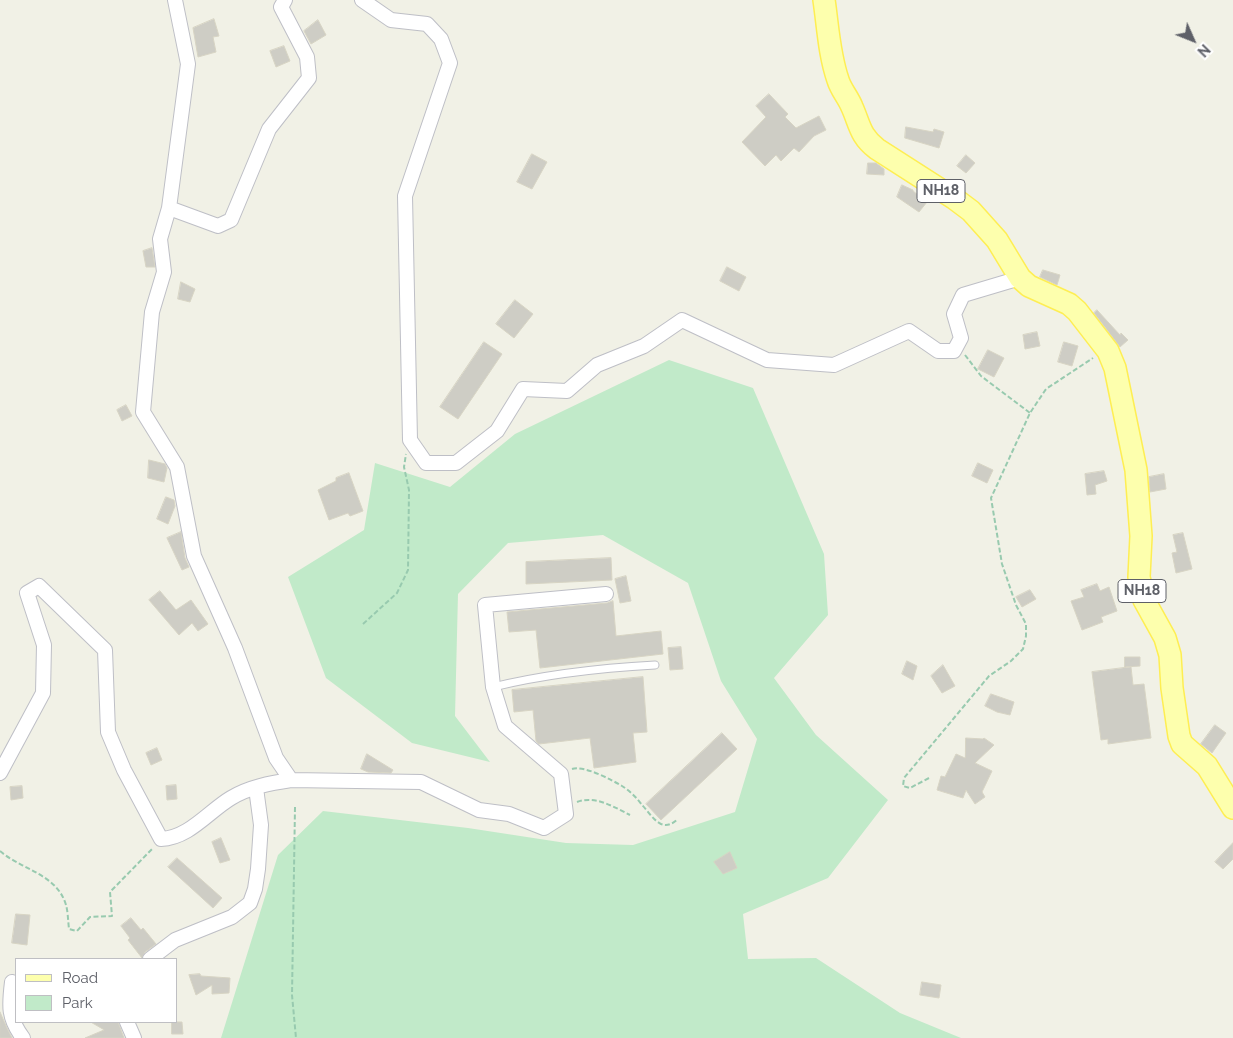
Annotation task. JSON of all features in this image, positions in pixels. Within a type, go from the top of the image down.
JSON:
[{"type":"main road","name":"NH18","points":[[824,0],[835,71],[841,89],[852,108],[864,136],[877,149],[955,199],[980,220],[997,240],[1020,278],[1029,286],[1068,304],[1077,311],[1108,351],[1115,368],[1136,470],[1141,536],[1139,577],[1144,600],[1165,638],[1170,655],[1178,736],[1182,744],[1207,766],[1233,808]]},
{"type":"street","points":[[175,0],[188,64],[169,208],[160,239],[164,272],[152,312],[143,412],[177,467],[194,556],[235,648],[276,758],[291,780]]},
{"type":"street","points":[[169,208],[218,226],[231,220],[269,129],[308,78],[307,56],[281,7],[285,0]]},
{"type":"street","points":[[362,0],[391,20],[427,24],[441,40],[450,63],[405,196],[410,440],[426,463],[456,463],[497,431],[522,389],[568,391],[597,365],[644,346],[682,320],[767,360],[834,365],[909,331],[938,351],[954,351],[961,338],[954,314],[963,295],[1020,278]]},
{"type":"street","points":[[0,773],[43,694],[44,644],[27,593],[39,586],[105,650],[108,732],[124,770],[161,839],[168,839],[191,828],[231,798],[274,782],[291,780],[421,782],[478,810],[509,814],[544,828],[566,814],[561,774],[505,726],[493,688],[485,605],[606,594]]},
{"type":"street","points":[[151,958],[175,940],[232,917],[250,903],[255,889],[258,869],[261,825],[256,788]]},
{"type":"street","points":[[12,982],[9,1007],[12,1021],[23,1038]]},
{"type":"street","points":[[127,1023],[134,1038]]},
{"type":"lane","points":[[493,688],[525,680],[655,665]]},
{"type":"path","points":[[958,345],[981,376],[1030,413]]},
{"type":"path","points":[[929,778],[910,788],[903,786],[904,778],[989,676],[1011,661],[1023,649],[1026,636],[1026,624],[1016,605],[1002,564],[991,498],[995,486],[1006,468],[1030,413],[1046,389],[1096,356],[1108,351]]},
{"type":"path","points":[[363,624],[397,593],[408,570],[409,490],[404,467],[409,427]]},
{"type":"path","points":[[561,774],[577,767],[585,769],[624,787],[662,825],[670,825],[678,820]]},
{"type":"path","points":[[566,814],[570,812],[575,803],[585,799],[597,801],[630,814]]},
{"type":"path","points":[[295,808],[292,995],[296,1038]]},
{"type":"path","points":[[0,851],[12,861],[35,871],[59,890],[66,905],[69,929],[77,932],[90,917],[112,916],[110,892],[146,857],[161,839]]},
{"type":"green space","points":[[669,360],[753,388],[824,554],[828,615],[774,678],[816,735],[888,800],[828,878],[743,914],[748,959],[816,958],[900,1013],[961,1038],[221,1038],[278,855],[323,811],[468,828],[566,843],[633,845],[735,812],[757,739],[721,681],[688,583],[603,535],[508,543],[458,594],[455,716],[490,762],[412,743],[326,678],[288,577],[364,530],[375,463],[450,487],[515,434]]},
{"type":"building","points":[[214,19],[219,36],[213,37],[216,52],[198,57],[193,28]]},
{"type":"building","points":[[318,20],[326,35],[311,44],[304,31]]},
{"type":"building","points":[[284,46],[290,61],[276,67],[270,51]]},
{"type":"building","points":[[769,94],[788,114],[785,117],[796,128],[819,116],[826,130],[814,136],[799,152],[794,148],[781,161],[776,155],[765,166],[742,142],[766,117],[756,106]]},
{"type":"building","points":[[906,127],[933,132],[934,129],[944,132],[939,148],[905,138]]},
{"type":"building","points":[[532,154],[547,162],[532,189],[517,182]]},
{"type":"building","points":[[966,155],[975,163],[966,173],[957,166]]},
{"type":"building","points":[[868,163],[876,163],[884,169],[884,175],[867,174]]},
{"type":"building","points":[[902,185],[913,190],[927,202],[919,212],[897,197]]},
{"type":"building","points":[[152,248],[155,267],[146,267],[143,251]]},
{"type":"building","points":[[727,267],[746,277],[739,291],[720,281]]},
{"type":"building","points":[[1043,270],[1060,275],[1057,285],[1040,277]]},
{"type":"building","points":[[181,282],[195,289],[190,302],[178,299]]},
{"type":"building","points":[[515,300],[533,314],[514,338],[496,324]]},
{"type":"building","points":[[1097,310],[1120,335],[1121,333],[1128,340],[1120,347],[1094,313]]},
{"type":"building","points":[[1037,332],[1040,346],[1025,349],[1023,335]]},
{"type":"building","points":[[484,342],[502,354],[458,419],[440,407]]},
{"type":"building","points":[[1064,342],[1078,346],[1072,366],[1058,362]]},
{"type":"building","points":[[988,350],[1004,358],[994,377],[978,369]]},
{"type":"building","points":[[126,405],[132,416],[122,421],[117,410]]},
{"type":"building","points":[[149,460],[165,464],[167,468],[164,482],[148,478]]},
{"type":"building","points":[[978,463],[993,470],[987,483],[972,476]]},
{"type":"building","points":[[1104,471],[1107,481],[1095,485],[1096,494],[1087,495],[1085,474]]},
{"type":"building","points":[[349,473],[363,511],[350,516],[348,513],[329,520],[318,490],[336,481],[336,478]]},
{"type":"building","points":[[1164,474],[1166,489],[1150,492],[1149,477]]},
{"type":"building","points":[[166,497],[174,500],[175,506],[168,524],[157,519]]},
{"type":"building","points":[[181,532],[185,558],[189,567],[182,570],[167,538]]},
{"type":"building","points":[[1183,533],[1192,569],[1176,573],[1172,553],[1177,552],[1173,535]]},
{"type":"building","points":[[611,558],[612,580],[526,584],[526,562]]},
{"type":"building","points":[[626,576],[631,601],[620,603],[615,579]]},
{"type":"building","points":[[1097,584],[1100,591],[1109,587],[1117,611],[1101,617],[1103,622],[1082,630],[1071,601],[1084,597],[1081,590]]},
{"type":"building","points":[[1030,590],[1036,599],[1022,607],[1016,597]]},
{"type":"building","points":[[160,591],[176,610],[191,600],[208,624],[198,631],[192,623],[179,635],[149,600]]},
{"type":"building","points":[[613,601],[616,636],[661,631],[663,654],[540,668],[536,630],[509,632],[507,612]]},
{"type":"building","points":[[681,647],[683,669],[670,670],[668,648]]},
{"type":"building","points":[[1125,657],[1140,657],[1140,666],[1125,667]]},
{"type":"building","points":[[907,661],[917,666],[913,680],[902,674]]},
{"type":"building","points":[[943,665],[955,686],[942,693],[931,676]]},
{"type":"building","points":[[1131,667],[1133,685],[1144,684],[1151,738],[1108,744],[1108,739],[1101,740],[1092,672]]},
{"type":"building","points":[[643,677],[647,732],[633,733],[636,762],[594,768],[590,738],[539,744],[536,741],[533,710],[514,712],[512,690]]},
{"type":"building","points":[[991,694],[1014,702],[1010,715],[997,712],[985,706]]},
{"type":"building","points":[[1215,725],[1226,733],[1212,753],[1201,744]]},
{"type":"building","points":[[722,733],[737,749],[661,820],[646,804]]},
{"type":"building","points":[[966,738],[984,738],[994,745],[975,763],[992,771],[982,792],[985,797],[975,804],[966,790],[963,798],[937,790],[941,776],[945,777],[956,754],[965,758]]},
{"type":"building","points":[[157,748],[162,760],[151,765],[146,753]]},
{"type":"building","points":[[367,754],[393,770],[391,773],[368,772],[361,769]]},
{"type":"building","points":[[176,785],[177,799],[167,800],[166,786]]},
{"type":"building","points":[[22,786],[23,798],[11,800],[10,787]]},
{"type":"building","points":[[221,838],[230,860],[220,863],[212,842]]},
{"type":"building","points":[[1233,843],[1233,859],[1223,869],[1215,862]]},
{"type":"building","points":[[730,852],[737,868],[723,874],[714,862]]},
{"type":"building","points":[[177,858],[222,898],[213,908],[168,867]]},
{"type":"building","points":[[16,914],[30,915],[27,945],[12,943]]},
{"type":"building","points":[[131,918],[141,930],[143,928],[156,944],[145,952],[142,958],[128,940],[130,938],[121,926]]},
{"type":"building","points":[[200,974],[201,976],[230,978],[229,993],[212,994],[212,985],[196,995],[189,975]]},
{"type":"building","points":[[922,982],[941,985],[939,998],[920,995]]},
{"type":"building","points":[[0,1012],[7,1028],[12,1038],[0,1038]]},
{"type":"building","points":[[182,1022],[183,1034],[172,1034],[172,1023]]},
{"type":"building","points":[[93,1023],[118,1023],[124,1038],[85,1038],[104,1030]]}]
